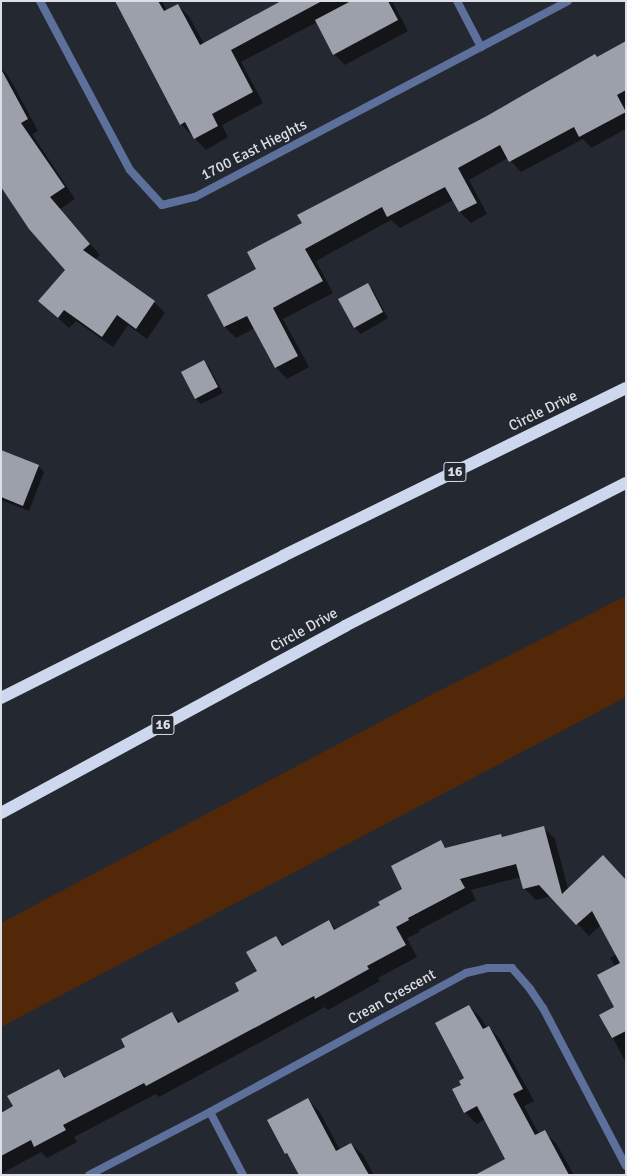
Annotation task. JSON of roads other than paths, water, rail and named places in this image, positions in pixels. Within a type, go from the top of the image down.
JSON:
[{"type":"highway","name":"Circle Drive","points":[[1,698],[283,556],[626,388]]},
{"type":"highway","name":"Circle Drive","points":[[1,813],[345,626],[626,483]]},
{"type":"street","name":"1700 East Hieghts","points":[[40,1],[130,170],[162,205],[195,197],[568,1]]},
{"type":"street","points":[[456,1],[481,47]]},
{"type":"street","name":"Crean Crescent","points":[[89,1175],[210,1112],[466,973],[487,968],[512,968],[530,989],[543,1008],[626,1166]]},
{"type":"street","points":[[210,1112],[243,1175]]}]
